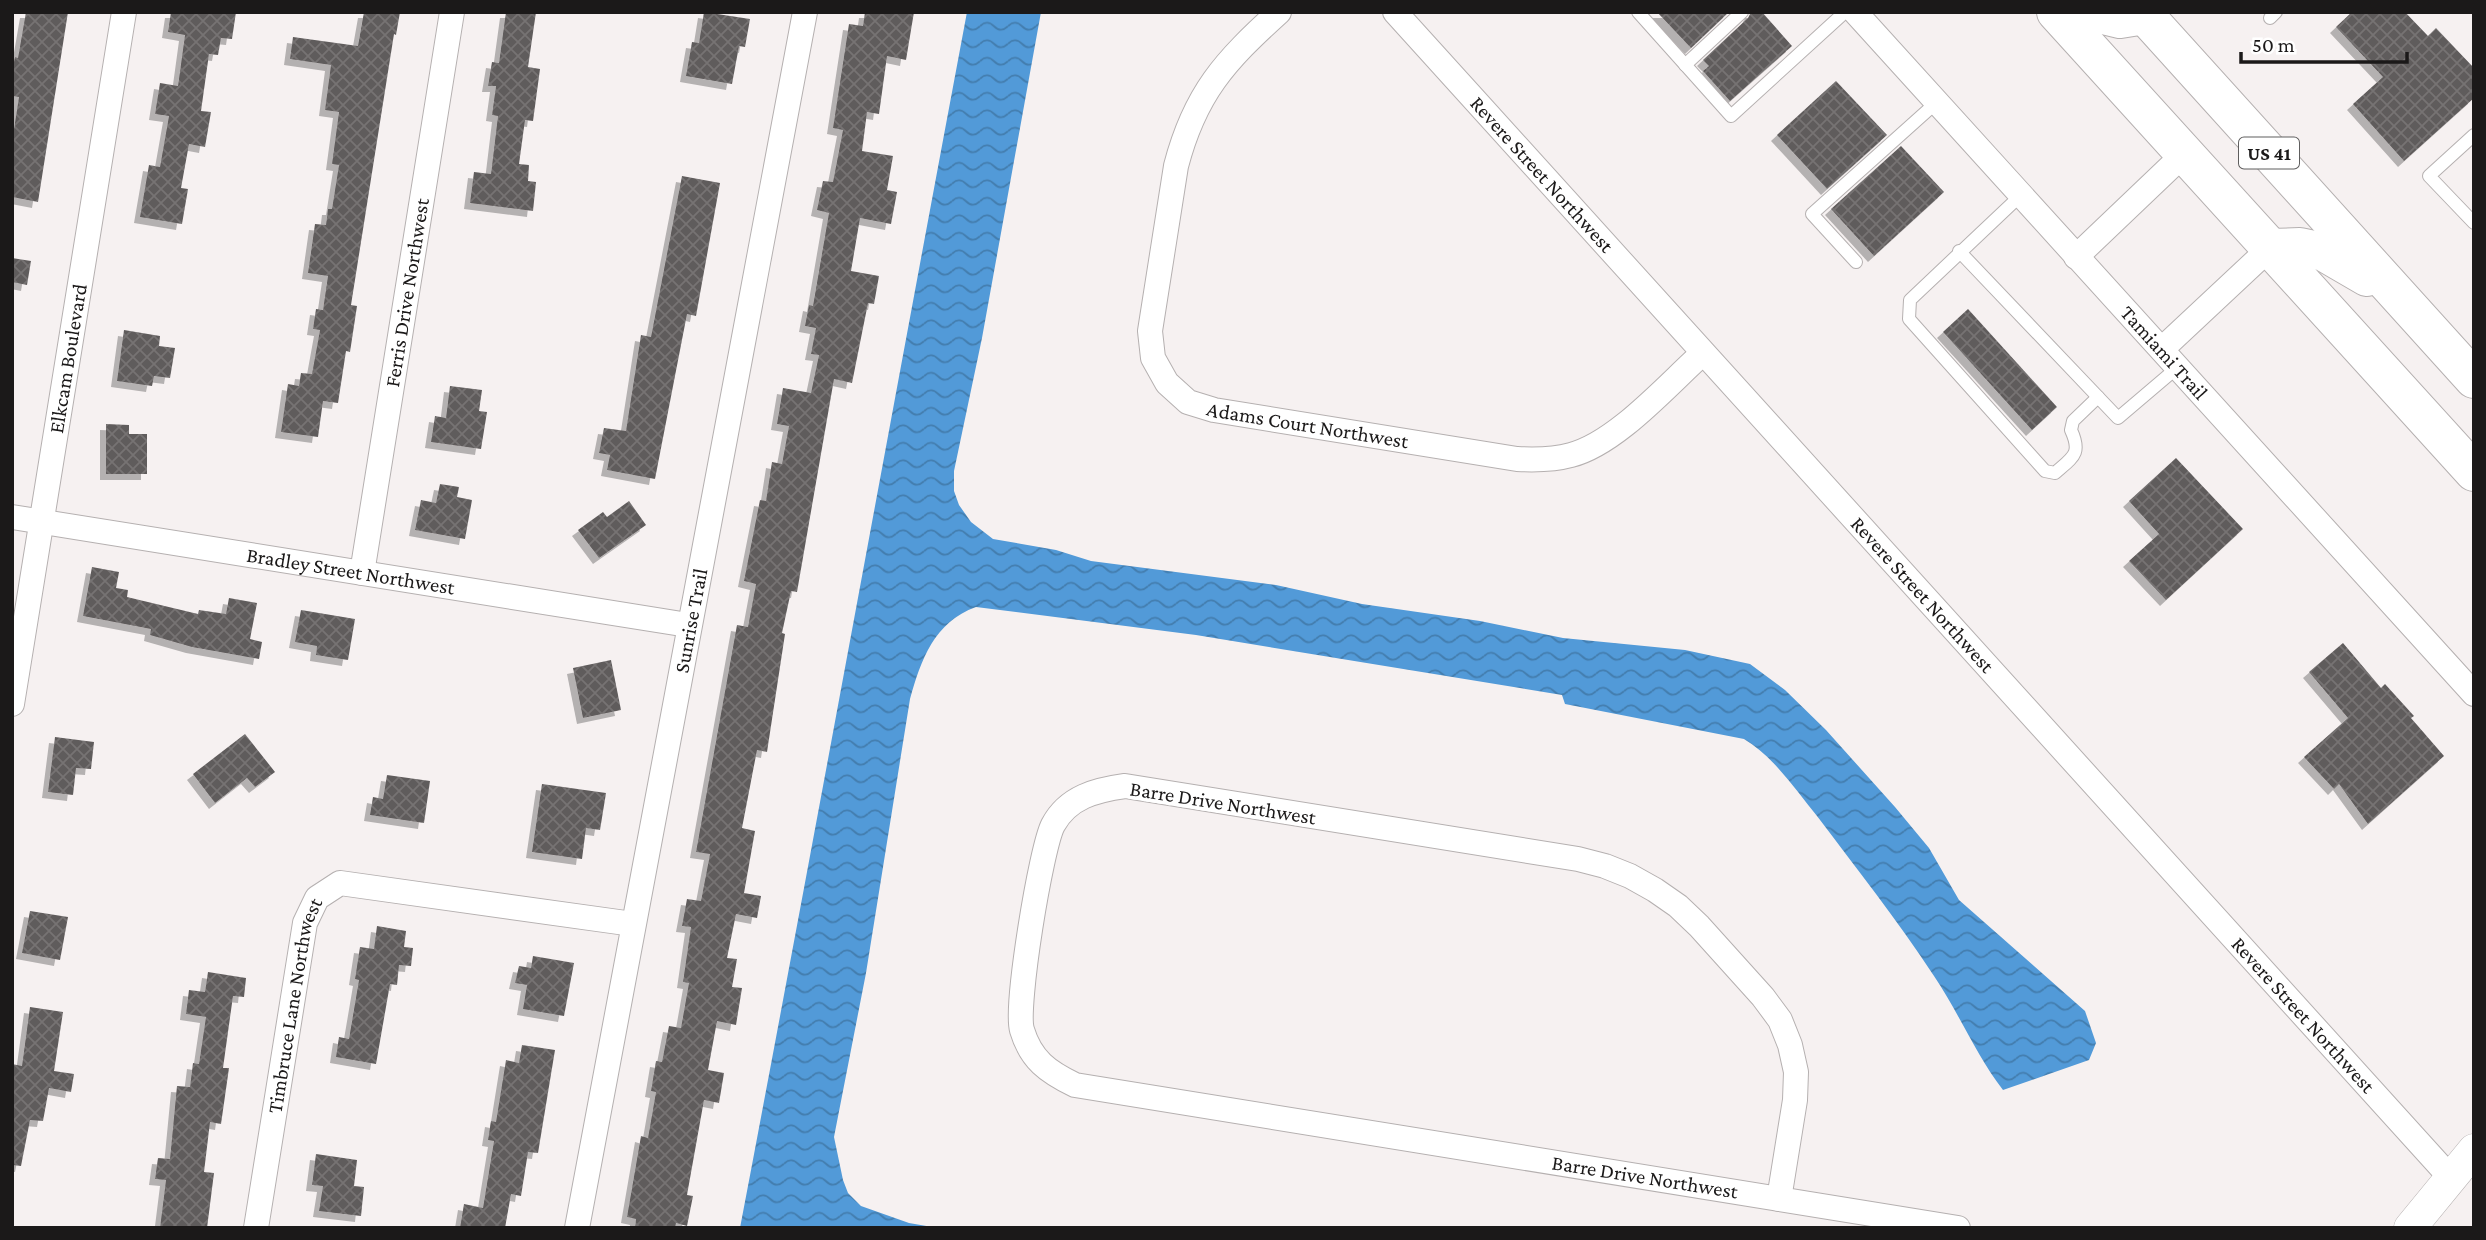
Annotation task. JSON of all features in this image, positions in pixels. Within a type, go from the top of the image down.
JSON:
[{"type":"main road","name":"US 41","points":[[2056,12],[2474,472]]},
{"type":"main road","points":[[2091,12],[2120,19],[2146,13]]},
{"type":"main road","name":"US 41","points":[[2146,13],[2474,379]]},
{"type":"main road","points":[[2270,248],[2300,247],[2324,252],[2397,293]]},
{"type":"street","name":"Elkcam Boulevard","points":[[12,704],[124,12]]},
{"type":"street","name":"Ferris Drive Northwest","points":[[362,573],[452,12]]},
{"type":"street","name":"Sunrise Trail","points":[[577,1228],[804,12]]},
{"type":"street","name":"Adams Court Northwest","points":[[1279,12],[1242,46],[1207,88],[1188,126],[1176,166],[1150,331],[1153,358],[1167,383],[1188,401],[1241,415],[1517,459],[1545,460],[1573,455],[1599,444],[1621,428],[1703,353]]},
{"type":"street","name":"Revere Street Northwest","points":[[1395,12],[2450,1177]]},
{"type":"street","name":"Tamiami Trail","points":[[1856,12],[2474,694]]},
{"type":"street","points":[[2076,257],[2184,153]]},
{"type":"street","points":[[2170,358],[2270,248]]},
{"type":"street","name":"Bradley Street Northwest","points":[[12,517],[688,625]]},
{"type":"street","name":"Barre Drive Northwest","points":[[1779,1199],[1795,1100],[1796,1072],[1790,1045],[1780,1020],[1763,997],[1699,926],[1663,895],[1630,876],[1578,859],[1125,786],[1097,790],[1072,803],[1054,824],[1045,850],[1021,1000],[1021,1027],[1031,1052],[1050,1073],[1075,1085],[1958,1228]]},
{"type":"street","name":"Timbruce Lane Northwest","points":[[256,1228],[305,923],[317,898],[340,883],[633,924]]},
{"type":"street","points":[[2410,1228],[2474,1150]]},
{"type":"lane","points":[[1638,12],[1731,116],[1845,12]]},
{"type":"lane","points":[[1685,65],[1742,12]]},
{"type":"lane","points":[[1856,262],[1812,214],[1937,102]]},
{"type":"lane","points":[[2474,135],[2429,176],[2474,223]]},
{"type":"lane","points":[[2020,196],[1910,300],[1909,319],[2045,471],[2055,473],[2075,455],[2077,444],[2071,429],[2073,421],[2098,397]]},
{"type":"lane","points":[[1959,251],[2118,418],[2170,358]]},
{"type":"water","points":[[967,12],[1041,12],[982,338],[954,471],[954,491],[959,505],[971,522],[993,539],[1056,550],[1091,561],[1276,585],[1362,604],[1480,621],[1563,638],[1685,650],[1750,664],[1785,690],[1826,730],[1895,807],[1929,848],[1959,900],[2085,1011],[2096,1043],[2089,1060],[2003,1090],[1984,1063],[1943,990],[1892,915],[1784,774],[1744,739],[1565,704],[1562,695],[1196,635],[976,607],[950,622],[931,644],[910,699],[866,973],[834,1137],[848,1193],[861,1206],[909,1223],[938,1228],[740,1228]]},
{"type":"building","points":[[26,12],[68,12],[38,202],[12,197],[12,142],[19,97],[12,96],[12,72],[15,57],[18,58]]},
{"type":"building","points":[[171,12],[236,12],[232,39],[221,38],[218,55],[209,54],[201,111],[211,112],[205,147],[189,144],[181,188],[188,189],[182,224],[140,217],[149,165],[160,167],[169,116],[155,114],[160,83],[178,86],[185,35],[168,32]]},
{"type":"building","points":[[364,12],[400,12],[396,35],[394,34],[351,305],[357,306],[350,352],[346,351],[338,403],[323,401],[318,437],[281,432],[288,384],[299,386],[301,373],[312,374],[320,330],[313,329],[316,309],[323,310],[328,276],[308,273],[315,224],[326,225],[328,209],[332,209],[339,165],[332,164],[339,112],[325,110],[331,65],[290,59],[293,37],[358,46]]},
{"type":"building","points":[[506,12],[536,12],[528,67],[540,69],[533,121],[525,120],[519,164],[529,165],[528,181],[536,182],[533,211],[470,203],[474,172],[491,174],[498,116],[492,115],[496,86],[488,86],[492,62],[499,63]]},
{"type":"building","points":[[704,12],[750,19],[745,47],[739,46],[732,84],[686,76],[692,42],[699,43]]},
{"type":"building","points":[[865,12],[914,12],[906,60],[887,56],[879,114],[867,112],[862,151],[893,156],[887,190],[897,192],[891,224],[860,218],[851,271],[879,276],[874,304],[868,303],[852,383],[834,379],[797,592],[791,591],[782,633],[785,634],[767,752],[757,750],[742,828],[755,831],[744,893],[761,896],[757,918],[736,914],[727,958],[737,959],[732,987],[742,988],[736,1025],[717,1021],[708,1070],[724,1073],[719,1103],[704,1100],[687,1195],[693,1196],[687,1226],[676,1223],[675,1228],[635,1228],[636,1219],[627,1217],[641,1136],[648,1138],[656,1092],[651,1091],[656,1061],[662,1062],[669,1026],[681,1028],[689,983],[683,982],[691,927],[682,926],[687,899],[701,901],[710,854],[696,852],[737,625],[748,627],[756,584],[744,581],[760,500],[766,501],[772,462],[782,464],[789,426],[777,424],[783,388],[811,393],[819,355],[811,354],[816,328],[805,326],[809,305],[813,306],[829,213],[817,210],[823,181],[833,182],[843,130],[833,128],[849,24],[863,26]]},
{"type":"building","points":[[1657,12],[1729,12],[1691,48]]},
{"type":"building","points":[[1751,12],[1762,12],[1792,46],[1730,101],[1703,71],[1709,66],[1703,60],[1748,18]]},
{"type":"building","points":[[2352,12],[2405,12],[2428,36],[2436,28],[2474,68],[2474,98],[2404,161],[2353,104],[2383,77],[2336,27]]},
{"type":"building","points":[[1836,81],[1887,135],[1827,189],[1777,135]]},
{"type":"building","points":[[1901,146],[1944,192],[1874,256],[1831,209]]},
{"type":"building","points":[[682,176],[720,183],[696,316],[687,314],[655,479],[607,470],[610,455],[599,453],[604,428],[626,431],[641,335],[651,337]]},
{"type":"building","points":[[12,258],[31,261],[27,285],[12,282]]},
{"type":"building","points":[[1968,309],[2057,407],[2032,430],[1943,332]]},
{"type":"building","points":[[124,330],[160,336],[159,346],[175,348],[170,378],[154,376],[152,386],[117,381]]},
{"type":"building","points":[[450,386],[482,390],[479,411],[487,412],[481,449],[431,442],[435,416],[446,418]]},
{"type":"building","points":[[106,424],[129,425],[129,434],[147,434],[147,474],[106,474]]},
{"type":"building","points":[[2176,458],[2243,529],[2166,600],[2129,561],[2159,534],[2129,501]]},
{"type":"building","points":[[440,484],[459,487],[457,497],[472,500],[465,539],[415,530],[421,500],[436,503]]},
{"type":"building","points":[[629,501],[646,525],[599,558],[578,530],[603,512],[607,517]]},
{"type":"building","points":[[92,567],[119,572],[116,588],[128,590],[127,597],[198,614],[199,610],[226,614],[229,598],[257,603],[250,639],[262,642],[259,659],[192,647],[150,635],[151,629],[83,616]]},
{"type":"building","points":[[301,610],[355,619],[348,660],[316,655],[317,646],[295,642]]},
{"type":"building","points":[[2343,643],[2381,688],[2385,684],[2414,716],[2411,718],[2444,756],[2368,824],[2339,784],[2334,789],[2304,757],[2348,718],[2309,672]]},
{"type":"building","points":[[611,660],[621,710],[583,718],[573,668]]},
{"type":"building","points":[[245,734],[275,772],[255,787],[247,778],[215,803],[193,774]]},
{"type":"building","points":[[55,737],[94,742],[91,769],[76,768],[73,795],[48,792]]},
{"type":"building","points":[[387,775],[430,781],[424,823],[370,815],[373,797],[383,799]]},
{"type":"building","points":[[542,784],[606,793],[600,830],[586,828],[582,859],[532,852]]},
{"type":"building","points":[[30,911],[68,917],[60,960],[22,953]]},
{"type":"building","points":[[377,926],[406,931],[404,947],[413,948],[411,966],[399,965],[397,985],[390,984],[376,1064],[336,1057],[339,1037],[349,1039],[359,980],[355,979],[360,947],[374,949]]},
{"type":"building","points":[[533,956],[574,963],[564,1016],[523,1009],[527,985],[515,983],[519,966],[531,968]]},
{"type":"building","points":[[208,972],[246,978],[244,997],[233,996],[223,1068],[229,1068],[221,1124],[210,1122],[204,1172],[214,1173],[207,1228],[160,1228],[166,1180],[155,1179],[158,1158],[170,1159],[177,1086],[190,1087],[193,1063],[199,1064],[206,1017],[186,1014],[189,990],[205,992]]},
{"type":"building","points":[[30,1007],[63,1012],[54,1071],[74,1074],[71,1092],[49,1088],[43,1121],[30,1120],[21,1166],[12,1165],[12,1064],[22,1066]]},
{"type":"building","points":[[522,1045],[555,1050],[538,1153],[528,1152],[521,1196],[511,1194],[505,1228],[460,1228],[464,1204],[483,1208],[494,1141],[488,1140],[491,1121],[496,1122],[506,1060],[519,1063]]},
{"type":"building","points":[[316,1154],[357,1160],[354,1186],[364,1187],[361,1216],[319,1211],[323,1186],[312,1185]]}]
